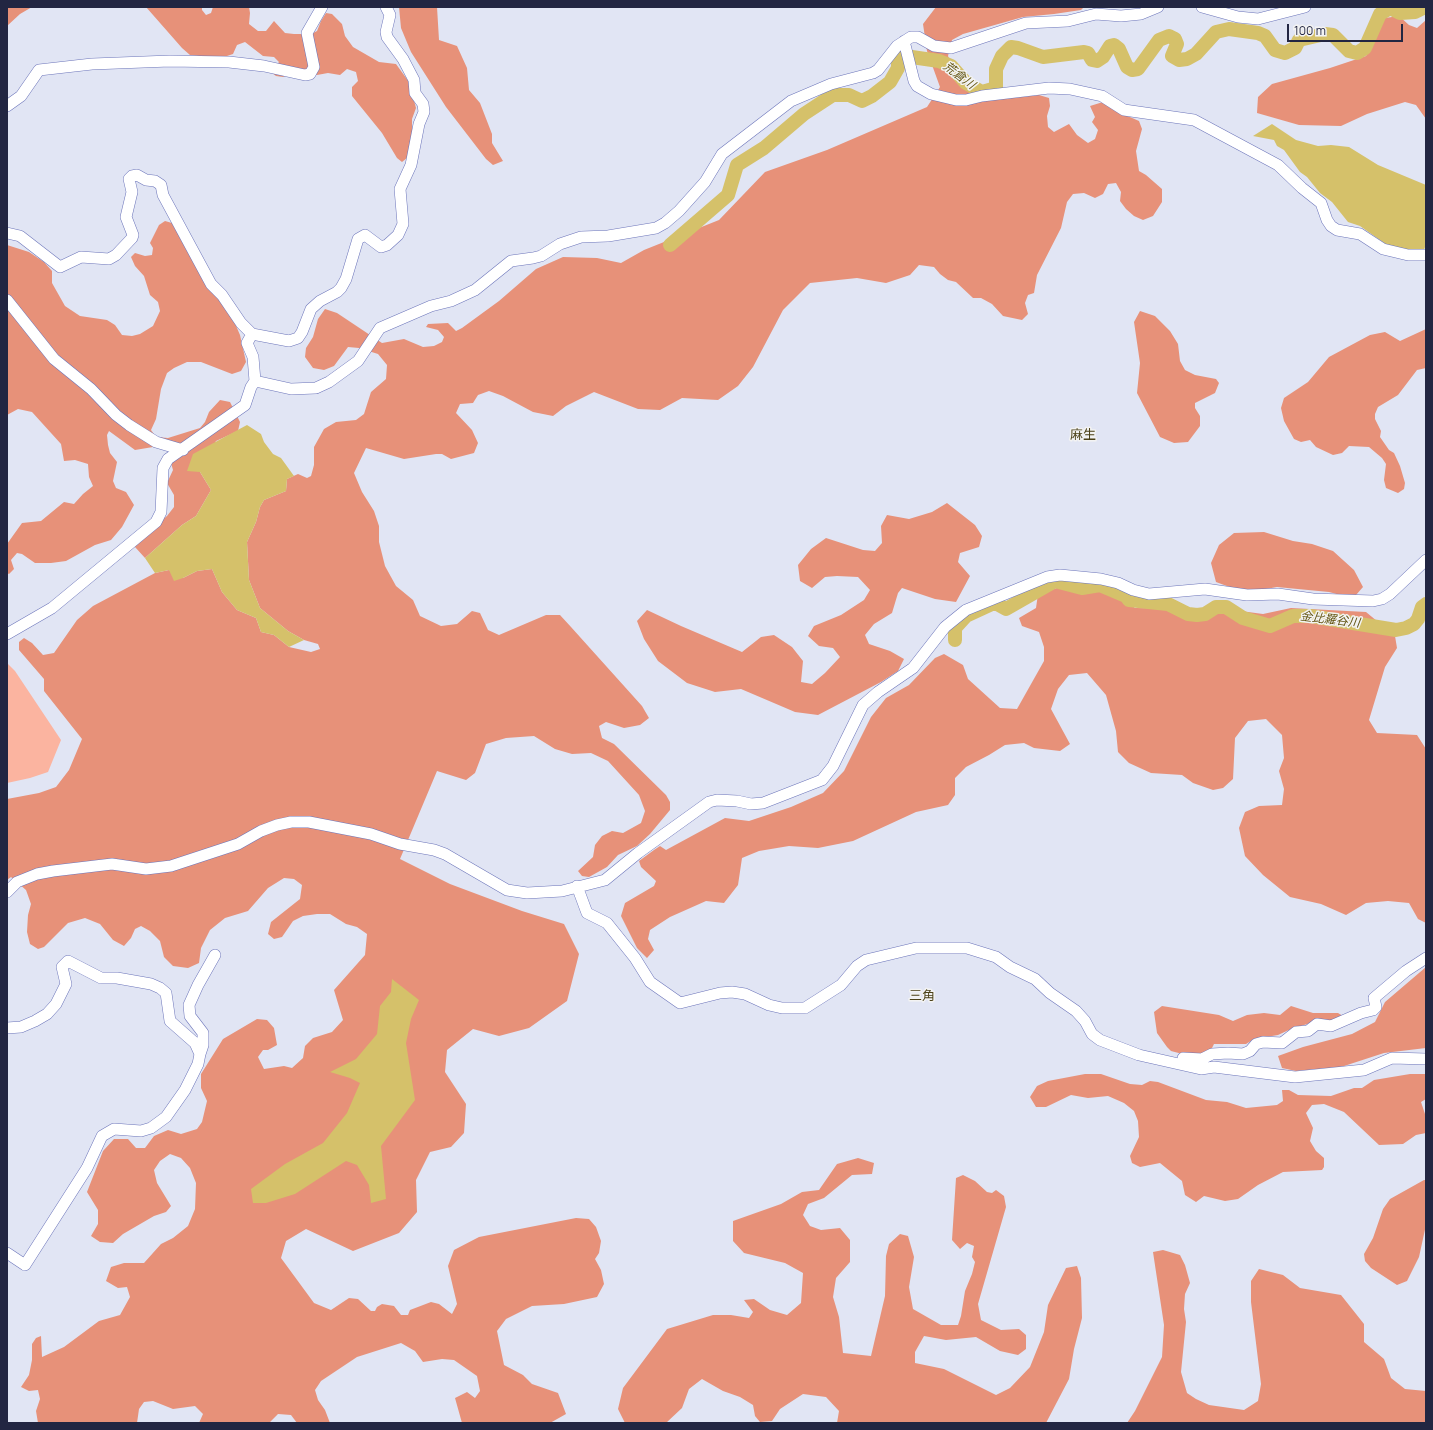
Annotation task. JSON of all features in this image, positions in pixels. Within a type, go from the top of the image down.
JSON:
[{"type":"street","points":[[7,106],[21,96],[39,70],[92,64],[178,61],[229,62],[264,66],[305,75],[310,74],[314,67],[307,33],[322,7]]},
{"type":"street","points":[[7,233],[20,236],[60,267],[81,257],[109,259],[116,255],[133,235],[126,217],[132,192],[129,179],[136,175],[146,180],[156,181],[161,185],[163,195],[211,284],[222,295],[240,323],[252,334],[289,341],[298,338],[311,309],[320,301],[337,292],[341,288],[346,279],[358,239],[365,235],[381,247],[387,246],[398,236],[403,224],[400,189],[412,165],[419,124],[424,112],[423,104],[415,92],[414,80],[403,59],[387,37],[386,32],[390,15],[386,7]]},
{"type":"street","points":[[255,381],[291,389],[316,388],[329,382],[358,360],[368,348],[375,333],[380,328],[430,306],[451,301],[475,290],[511,261],[533,258],[560,244],[581,237],[608,236],[656,228],[665,223],[679,211],[705,182],[722,154],[785,106],[799,96],[831,84],[878,70],[897,46],[911,37],[918,37],[934,46],[951,48],[1026,23],[1068,21],[1096,14],[1121,16],[1141,14],[1158,7]]},
{"type":"street","points":[[1202,7],[1238,17],[1258,19],[1305,7]]},
{"type":"street","points":[[904,41],[914,81],[924,91],[931,94],[956,100],[966,100],[982,96],[1049,88],[1070,89],[1102,96],[1124,110],[1194,120],[1278,165],[1302,188],[1321,203],[1327,220],[1331,226],[1337,230],[1360,234],[1383,249],[1408,255],[1426,255]]},
{"type":"street","points":[[7,300],[54,359],[91,388],[116,414],[129,425],[156,442],[183,450]]},
{"type":"street","points":[[7,634],[52,608],[156,522],[161,512],[163,468],[168,459],[245,406],[251,387],[255,381],[253,357],[247,343],[252,334]]},
{"type":"street","points":[[7,892],[17,882],[37,874],[53,871],[112,864],[146,869],[171,866],[238,844],[261,831],[291,822],[309,822],[371,834],[400,844],[434,850],[445,854],[507,890],[527,893],[547,893],[605,880],[638,853],[709,802],[716,800],[737,801],[751,804],[763,803],[822,780],[832,766],[863,705],[874,695],[914,668],[945,627],[966,610],[1047,577],[1060,575],[1101,579],[1118,583],[1133,590],[1149,594],[1205,589],[1247,595],[1278,594],[1313,599],[1373,601],[1382,599],[1390,594],[1426,560]]},
{"type":"street","points":[[577,886],[587,913],[607,923],[635,958],[650,982],[680,1003],[720,993],[732,992],[744,994],[776,1006],[805,1008],[841,984],[857,966],[866,960],[916,948],[967,948],[996,956],[1010,967],[1035,979],[1050,993],[1076,1011],[1085,1021],[1092,1034],[1100,1040],[1116,1047],[1147,1056],[1201,1069],[1214,1067],[1295,1077],[1364,1070],[1392,1058],[1426,1059]]},
{"type":"street","points":[[7,1253],[25,1265],[87,1168],[102,1136],[114,1128],[141,1132],[151,1128],[166,1117],[186,1090],[198,1064],[204,1045],[203,1034],[190,1016],[189,1005],[198,985],[215,955]]},
{"type":"street","points":[[1147,1056],[1154,1053],[1193,1060],[1202,1059],[1212,1054],[1243,1054],[1256,1044],[1263,1042],[1282,1043],[1296,1032],[1308,1031],[1317,1024],[1331,1026],[1360,1013],[1374,1010],[1376,1007],[1374,998],[1406,971],[1426,958]]},
{"type":"street","points":[[7,1028],[22,1027],[35,1021],[46,1014],[56,1004],[66,984],[62,967],[68,961],[101,978],[117,978],[151,984],[160,988],[166,993],[170,1021],[195,1043],[200,1054]]},
{"type":"shaded area","points":[[7,7],[32,7],[20,14],[7,26]]},
{"type":"shaded area","points":[[146,7],[202,7],[202,10],[206,15],[211,13],[213,7],[249,7],[249,24],[258,31],[266,31],[274,21],[285,33],[294,34],[311,34],[317,31],[326,13],[332,14],[342,24],[345,36],[353,47],[379,62],[396,64],[409,82],[416,108],[412,119],[412,133],[407,158],[402,162],[397,158],[382,133],[352,96],[352,87],[358,81],[356,72],[347,69],[340,75],[328,73],[317,75],[305,69],[298,70],[283,77],[276,76],[271,72],[279,62],[274,57],[263,56],[245,42],[237,45],[233,54],[221,58],[190,55]]},
{"type":"shaded area","points":[[399,7],[437,7],[439,40],[457,46],[467,68],[469,90],[480,103],[492,134],[492,143],[503,161],[493,165],[486,159],[446,107],[411,52],[401,28]]},
{"type":"shaded area","points":[[936,7],[1084,7],[1081,10],[1023,17],[963,34],[952,40],[948,56],[959,82],[984,101],[1039,95],[1049,98],[1050,106],[1047,116],[1048,127],[1054,132],[1069,124],[1077,135],[1088,143],[1095,139],[1098,130],[1092,122],[1095,117],[1090,106],[1103,102],[1123,114],[1139,121],[1142,129],[1136,151],[1139,171],[1162,189],[1162,202],[1153,216],[1143,220],[1134,216],[1126,209],[1120,201],[1121,192],[1116,183],[1108,184],[1103,194],[1095,198],[1084,193],[1073,194],[1067,202],[1061,228],[1037,275],[1034,293],[1028,295],[1025,303],[1028,314],[1022,320],[1003,316],[992,304],[981,298],[973,298],[956,282],[948,280],[934,267],[919,265],[910,275],[886,283],[857,278],[810,283],[783,310],[753,367],[738,386],[718,400],[682,398],[660,410],[638,409],[594,392],[566,406],[553,416],[533,412],[503,396],[489,391],[478,395],[473,403],[460,404],[456,413],[472,430],[478,443],[474,453],[451,459],[442,454],[436,454],[404,459],[366,448],[354,473],[362,492],[374,511],[379,526],[379,542],[385,566],[396,586],[413,600],[420,616],[441,626],[457,624],[472,611],[480,613],[488,630],[499,635],[546,615],[560,615],[642,706],[649,718],[640,725],[624,728],[606,722],[599,726],[602,738],[614,744],[666,795],[670,802],[670,810],[650,834],[637,846],[618,855],[607,867],[589,877],[582,876],[578,871],[593,857],[595,845],[602,836],[612,831],[623,833],[641,823],[645,811],[639,795],[608,761],[591,753],[572,754],[555,749],[534,736],[506,738],[486,744],[475,773],[466,780],[437,771],[400,859],[450,884],[522,911],[564,924],[579,954],[567,1001],[529,1028],[499,1036],[473,1029],[447,1050],[445,1072],[466,1104],[464,1133],[451,1147],[430,1152],[416,1180],[417,1212],[399,1233],[353,1251],[306,1229],[286,1241],[281,1258],[314,1303],[331,1310],[349,1298],[358,1299],[371,1311],[375,1311],[377,1307],[382,1304],[394,1306],[401,1315],[408,1315],[410,1310],[431,1302],[439,1304],[452,1314],[457,1304],[448,1266],[454,1250],[479,1237],[576,1218],[589,1219],[596,1227],[601,1241],[599,1253],[595,1259],[601,1270],[604,1284],[597,1297],[564,1304],[532,1306],[506,1319],[497,1331],[504,1365],[523,1375],[532,1384],[558,1393],[566,1414],[550,1423],[462,1423],[455,1398],[467,1392],[475,1398],[480,1391],[477,1376],[454,1360],[442,1359],[423,1362],[415,1351],[401,1343],[357,1357],[321,1381],[315,1390],[318,1400],[325,1410],[330,1423],[297,1423],[291,1415],[278,1414],[269,1423],[199,1423],[203,1414],[195,1406],[173,1409],[153,1401],[144,1402],[139,1409],[137,1423],[38,1423],[36,1411],[40,1399],[38,1390],[29,1391],[21,1387],[29,1375],[32,1360],[32,1344],[36,1338],[41,1336],[42,1357],[64,1347],[99,1321],[120,1315],[130,1297],[127,1287],[118,1288],[106,1281],[111,1267],[124,1263],[144,1263],[161,1244],[173,1238],[188,1226],[195,1209],[196,1183],[190,1168],[181,1158],[170,1154],[160,1161],[154,1170],[157,1183],[171,1206],[166,1212],[154,1216],[123,1234],[113,1243],[100,1242],[91,1236],[98,1224],[98,1210],[87,1192],[103,1151],[114,1139],[128,1139],[136,1148],[145,1148],[154,1136],[168,1130],[181,1134],[197,1129],[202,1122],[207,1101],[201,1088],[201,1074],[223,1039],[257,1019],[267,1020],[274,1028],[277,1045],[268,1050],[263,1050],[258,1057],[264,1069],[284,1066],[292,1068],[303,1058],[305,1046],[313,1038],[332,1032],[343,1020],[334,990],[365,955],[367,934],[357,927],[346,924],[330,914],[317,914],[303,916],[293,921],[282,937],[274,939],[268,934],[271,922],[300,899],[302,885],[294,879],[284,878],[268,888],[248,911],[225,918],[210,930],[201,948],[199,963],[188,968],[173,966],[164,957],[160,941],[150,931],[141,926],[135,929],[131,938],[124,946],[113,940],[100,924],[85,918],[68,923],[44,947],[38,949],[30,944],[27,932],[28,915],[31,904],[26,890],[11,877],[7,880],[7,799],[39,793],[56,787],[69,770],[82,739],[44,691],[44,679],[19,650],[19,642],[24,638],[32,643],[43,655],[54,653],[77,620],[93,606],[155,573],[169,570],[183,578],[197,571],[212,569],[222,592],[237,610],[256,618],[261,632],[274,635],[289,647],[311,652],[320,649],[318,644],[304,640],[288,631],[260,608],[249,580],[247,542],[264,500],[286,491],[287,479],[298,474],[307,478],[311,476],[314,465],[314,447],[324,429],[336,422],[356,420],[364,414],[371,392],[386,379],[387,365],[378,354],[359,348],[348,347],[334,366],[324,370],[313,368],[305,357],[306,348],[313,337],[318,319],[325,309],[337,313],[382,343],[404,339],[423,347],[434,346],[442,342],[444,337],[438,330],[426,327],[428,324],[448,323],[456,331],[499,301],[536,269],[563,257],[597,258],[621,263],[644,250],[719,220],[765,172],[827,150],[927,107],[940,87],[927,51],[923,24]]},
{"type":"shaded area","points":[[1399,16],[1409,25],[1417,28],[1426,20],[1426,119],[1416,105],[1405,102],[1367,114],[1341,126],[1299,125],[1257,113],[1258,97],[1272,84],[1330,68],[1366,56],[1385,18]]},
{"type":"shaded area","points":[[1272,124],[1296,140],[1318,146],[1331,145],[1349,147],[1378,165],[1426,185],[1426,244],[1424,250],[1412,251],[1387,245],[1360,226],[1348,222],[1332,202],[1320,193],[1307,177],[1300,172],[1284,150],[1277,146],[1274,140],[1253,136]]},
{"type":"shaded area","points":[[165,221],[172,223],[208,286],[220,298],[234,321],[240,335],[246,362],[241,371],[232,374],[201,362],[187,362],[167,373],[161,389],[156,419],[151,430],[156,437],[168,438],[200,428],[205,422],[209,412],[220,400],[230,402],[240,422],[238,431],[216,441],[200,472],[211,490],[196,516],[182,525],[145,558],[135,547],[136,542],[167,516],[174,507],[174,495],[167,483],[173,470],[171,463],[174,451],[153,447],[135,450],[109,431],[107,435],[110,453],[117,462],[113,481],[116,488],[126,492],[134,505],[122,527],[111,540],[95,545],[66,561],[35,563],[22,554],[17,553],[11,560],[14,569],[9,574],[7,573],[7,544],[22,523],[41,521],[64,502],[74,504],[93,486],[89,477],[88,464],[75,460],[64,461],[61,444],[32,412],[18,409],[7,415],[7,245],[29,252],[44,262],[52,271],[52,283],[65,306],[80,316],[107,320],[115,325],[122,335],[132,336],[140,334],[153,326],[160,311],[158,302],[150,295],[144,276],[135,266],[131,257],[135,253],[145,256],[152,255],[153,248],[150,243],[159,225]]},
{"type":"shaded area","points":[[1140,311],[1155,316],[1170,331],[1178,344],[1180,361],[1185,370],[1195,375],[1216,379],[1219,383],[1215,393],[1195,403],[1195,408],[1200,416],[1200,426],[1188,442],[1174,443],[1160,437],[1137,393],[1140,363],[1134,322]]},
{"type":"shaded area","points":[[1426,329],[1426,368],[1417,370],[1398,395],[1378,407],[1375,414],[1375,419],[1381,431],[1380,437],[1389,450],[1394,453],[1400,466],[1405,483],[1404,489],[1398,493],[1386,488],[1384,480],[1386,464],[1382,458],[1369,447],[1349,446],[1342,453],[1333,455],[1316,447],[1310,440],[1301,442],[1294,439],[1284,421],[1281,408],[1284,398],[1308,382],[1329,357],[1370,335],[1385,332],[1400,341]]},
{"type":"shaded area","points":[[247,425],[261,434],[264,442],[273,454],[281,458],[294,476],[287,479],[286,491],[264,500],[247,542],[249,580],[260,608],[288,631],[304,640],[289,647],[274,635],[261,632],[256,618],[237,610],[222,592],[212,569],[197,571],[174,581],[169,570],[155,573],[145,558],[182,525],[196,516],[211,490],[200,472],[187,471],[193,454]]},
{"type":"shaded area","points":[[947,503],[975,525],[982,536],[979,547],[960,553],[958,562],[970,576],[956,602],[935,599],[902,588],[898,593],[892,613],[874,624],[865,635],[869,644],[890,651],[904,659],[898,671],[881,682],[818,715],[795,712],[741,689],[715,692],[687,683],[658,661],[644,639],[637,621],[647,610],[742,652],[761,637],[774,635],[792,647],[803,661],[801,682],[812,684],[840,657],[833,648],[819,646],[808,636],[814,626],[841,615],[864,600],[870,590],[858,577],[837,576],[825,577],[812,588],[800,581],[798,565],[811,549],[826,538],[863,550],[875,551],[882,543],[881,526],[887,515],[909,519],[932,512]]},
{"type":"shaded area","points":[[1264,532],[1333,551],[1354,570],[1363,587],[1352,598],[1329,592],[1277,587],[1260,590],[1235,589],[1216,582],[1211,563],[1219,545],[1234,533]]},
{"type":"shaded area","points":[[1060,587],[1080,592],[1098,590],[1123,598],[1135,608],[1226,609],[1263,614],[1291,608],[1366,612],[1395,636],[1397,648],[1385,667],[1369,720],[1377,733],[1417,735],[1426,749],[1426,923],[1418,919],[1409,903],[1388,901],[1366,903],[1346,915],[1321,904],[1290,897],[1263,875],[1245,856],[1239,828],[1245,812],[1259,806],[1282,805],[1284,789],[1279,771],[1284,758],[1282,735],[1266,719],[1248,721],[1235,738],[1233,779],[1223,788],[1213,790],[1193,783],[1182,775],[1151,773],[1129,763],[1118,752],[1116,731],[1106,695],[1087,673],[1069,675],[1058,689],[1051,709],[1070,744],[1060,751],[1034,748],[1024,743],[1005,745],[966,767],[955,778],[955,795],[948,805],[916,812],[853,841],[818,848],[789,846],[759,851],[742,858],[738,885],[724,903],[706,901],[670,917],[650,930],[648,939],[654,950],[647,958],[637,948],[621,916],[625,903],[654,886],[656,881],[641,867],[639,861],[660,846],[666,850],[725,818],[749,821],[791,807],[823,793],[844,771],[871,717],[886,698],[909,685],[935,658],[944,654],[963,665],[968,679],[1000,708],[1017,709],[1044,661],[1044,647],[1039,632],[1022,626],[1019,618],[1036,608],[1038,594]]},
{"type":"shaded area","points":[[7,663],[15,671],[61,740],[48,772],[7,783]]},
{"type":"shaded area","points":[[1426,967],[1426,1048],[1384,1053],[1341,1067],[1296,1071],[1282,1068],[1278,1056],[1303,1047],[1352,1034],[1375,1022],[1385,1002]]},
{"type":"shaded area","points":[[392,979],[419,1000],[411,1019],[406,1043],[415,1100],[381,1146],[386,1199],[371,1203],[369,1185],[357,1165],[346,1161],[295,1194],[266,1203],[253,1203],[251,1189],[285,1164],[323,1143],[347,1113],[360,1083],[350,1078],[330,1072],[356,1059],[377,1034],[380,1006],[391,992]]},
{"type":"shaded area","points":[[1162,1006],[1219,1015],[1233,1021],[1247,1015],[1264,1013],[1280,1015],[1291,1006],[1313,1013],[1338,1013],[1343,1016],[1336,1021],[1317,1021],[1291,1029],[1278,1035],[1254,1039],[1246,1044],[1214,1044],[1210,1052],[1190,1056],[1171,1051],[1157,1033],[1154,1012]]},
{"type":"shaded area","points":[[1085,1074],[1101,1074],[1130,1084],[1142,1085],[1150,1081],[1158,1082],[1206,1100],[1227,1102],[1246,1108],[1277,1105],[1283,1101],[1282,1090],[1289,1090],[1298,1095],[1331,1096],[1354,1088],[1362,1088],[1374,1080],[1410,1074],[1426,1074],[1426,1099],[1421,1102],[1426,1117],[1426,1133],[1416,1135],[1403,1144],[1379,1145],[1344,1112],[1324,1104],[1312,1105],[1306,1113],[1313,1128],[1310,1141],[1316,1151],[1324,1158],[1324,1167],[1322,1170],[1283,1172],[1258,1185],[1238,1199],[1225,1201],[1204,1196],[1196,1202],[1185,1195],[1182,1181],[1160,1163],[1140,1167],[1132,1163],[1130,1156],[1139,1137],[1138,1121],[1134,1111],[1124,1103],[1108,1096],[1088,1098],[1071,1095],[1046,1107],[1036,1107],[1030,1097],[1037,1086],[1048,1081]]},
{"type":"shaded area","points":[[858,1158],[874,1163],[872,1174],[852,1175],[824,1198],[808,1204],[803,1215],[810,1226],[821,1230],[840,1228],[850,1240],[850,1262],[836,1278],[833,1297],[839,1317],[843,1353],[871,1356],[885,1296],[886,1256],[889,1244],[900,1234],[908,1236],[914,1257],[909,1287],[913,1309],[941,1325],[958,1325],[965,1291],[975,1262],[972,1257],[974,1246],[967,1243],[960,1249],[952,1240],[956,1178],[963,1175],[975,1181],[987,1192],[992,1193],[996,1190],[1004,1196],[1006,1207],[978,1304],[981,1320],[1001,1330],[1019,1329],[1026,1335],[1026,1349],[1018,1355],[1000,1351],[976,1337],[946,1340],[924,1336],[915,1352],[915,1363],[944,1369],[996,1395],[1010,1388],[1030,1367],[1044,1332],[1048,1305],[1066,1268],[1077,1266],[1081,1278],[1082,1318],[1074,1349],[1069,1379],[1046,1423],[837,1423],[839,1411],[826,1397],[803,1394],[780,1409],[772,1421],[760,1422],[755,1416],[753,1405],[740,1397],[723,1391],[702,1379],[689,1389],[682,1408],[666,1423],[625,1423],[618,1409],[623,1388],[667,1329],[713,1315],[731,1315],[749,1318],[753,1312],[744,1300],[754,1299],[770,1310],[787,1315],[801,1303],[803,1273],[785,1263],[744,1253],[733,1241],[733,1221],[781,1204],[802,1192],[819,1190],[837,1164]]},
{"type":"shaded area","points":[[1426,1180],[1426,1225],[1419,1257],[1407,1281],[1397,1285],[1371,1268],[1365,1261],[1364,1254],[1373,1238],[1383,1209],[1390,1199]]},
{"type":"shaded area","points":[[1163,1250],[1180,1255],[1185,1265],[1190,1283],[1185,1294],[1184,1309],[1186,1322],[1181,1372],[1187,1393],[1196,1399],[1209,1405],[1244,1410],[1258,1401],[1261,1384],[1251,1302],[1251,1281],[1259,1269],[1283,1275],[1300,1288],[1341,1295],[1364,1324],[1364,1342],[1384,1359],[1391,1378],[1405,1389],[1426,1391],[1426,1423],[1127,1423],[1135,1411],[1162,1357],[1164,1325],[1153,1252]]},
{"type":"waterway","name":"荒倉川","points":[[670,245],[728,195],[737,165],[764,148],[804,114],[833,95],[849,95],[862,101],[872,96],[890,82],[898,68],[898,55],[939,61],[951,66],[966,83],[982,92],[996,88],[996,69],[1002,56],[1011,47],[1043,57],[1084,52],[1088,53],[1092,60],[1097,61],[1103,57],[1110,46],[1114,45],[1119,49],[1127,67],[1132,70],[1138,69],[1159,40],[1169,36],[1175,39],[1177,44],[1172,56],[1179,60],[1187,59],[1196,54],[1216,32],[1229,29],[1258,33],[1265,36],[1275,50],[1285,53],[1295,48],[1299,40],[1325,34],[1333,35],[1349,51],[1357,53],[1365,48],[1380,14],[1390,8],[1400,13],[1415,12],[1425,7]]},
{"type":"waterway","name":"金比羅谷川","points":[[955,640],[955,628],[966,616],[992,604],[997,604],[1006,609],[1055,581],[1082,588],[1100,585],[1126,596],[1129,600],[1168,604],[1188,614],[1205,614],[1216,607],[1226,607],[1243,618],[1270,626],[1293,616],[1310,616],[1396,630],[1406,628],[1414,624],[1418,619],[1422,607],[1426,604]]},
{"type":"district","name":"麻生","points":[[1083,435]]},
{"type":"district","name":"三角","points":[[922,996]]}]
